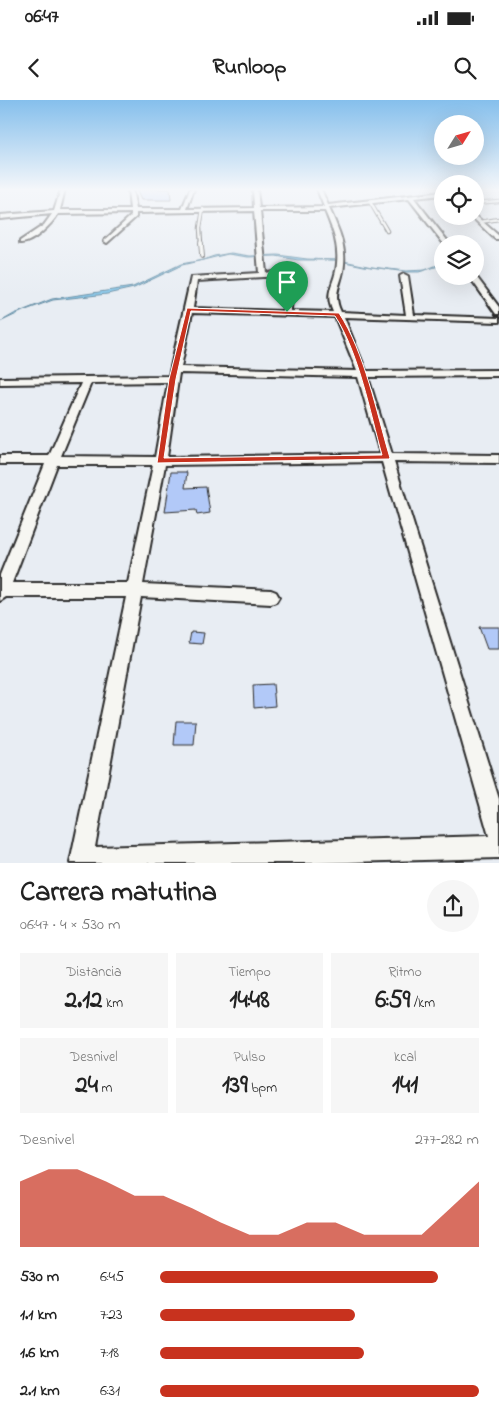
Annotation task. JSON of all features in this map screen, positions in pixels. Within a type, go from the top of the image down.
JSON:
[{"type":"street","points":[[22,242],[49,225]]},
{"type":"street","points":[[107,241],[125,225]]},
{"type":"street","points":[[258,225],[263,275]]},
{"type":"street","points":[[333,225],[339,239],[340,265],[334,289],[333,304],[344,326],[361,374],[499,834]]},
{"type":"street","points":[[432,225],[440,235]]},
{"type":"street","points":[[483,225],[498,238]]},
{"type":"street","points":[[287,312],[287,277],[280,274],[194,279],[82,860],[499,847]]},
{"type":"street","points":[[404,276],[410,317]]},
{"type":"street","points":[[479,285],[499,312]]},
{"type":"street","points":[[189,310],[499,320]]},
{"type":"street","points":[[0,381],[174,375],[499,373]]},
{"type":"street","points":[[88,379],[53,460],[1,591],[134,590],[271,597]]},
{"type":"street","points":[[0,460],[499,459]]},
{"type":"lane","points":[[201,225],[202,256]]},
{"type":"lane","points":[[384,225],[388,231]]},
{"type":"water","points":[[231,253],[250,256],[278,255],[307,259],[339,260],[372,267],[406,271],[434,267],[419,272],[406,272],[364,266],[335,260],[298,260],[276,256],[248,257],[228,254],[203,260]]},
{"type":"water","points":[[203,260],[182,265],[134,288],[107,294],[53,300],[0,322],[14,314],[52,299],[133,287],[181,264]]},
{"type":"building","points":[[171,472],[187,472],[185,488],[206,487],[210,513],[197,515],[196,510],[165,512]]},
{"type":"building","points":[[479,627],[499,627],[499,649],[487,649]]},
{"type":"building","points":[[191,632],[204,633],[202,644],[189,643]]},
{"type":"building","points":[[273,684],[275,706],[254,708],[253,685]]},
{"type":"building","points":[[176,721],[196,721],[194,745],[174,745]]},
{"type":"route","points":[[189,310],[287,312],[337,314],[344,326],[358,363],[386,458],[160,461],[172,379],[189,310]]}]
